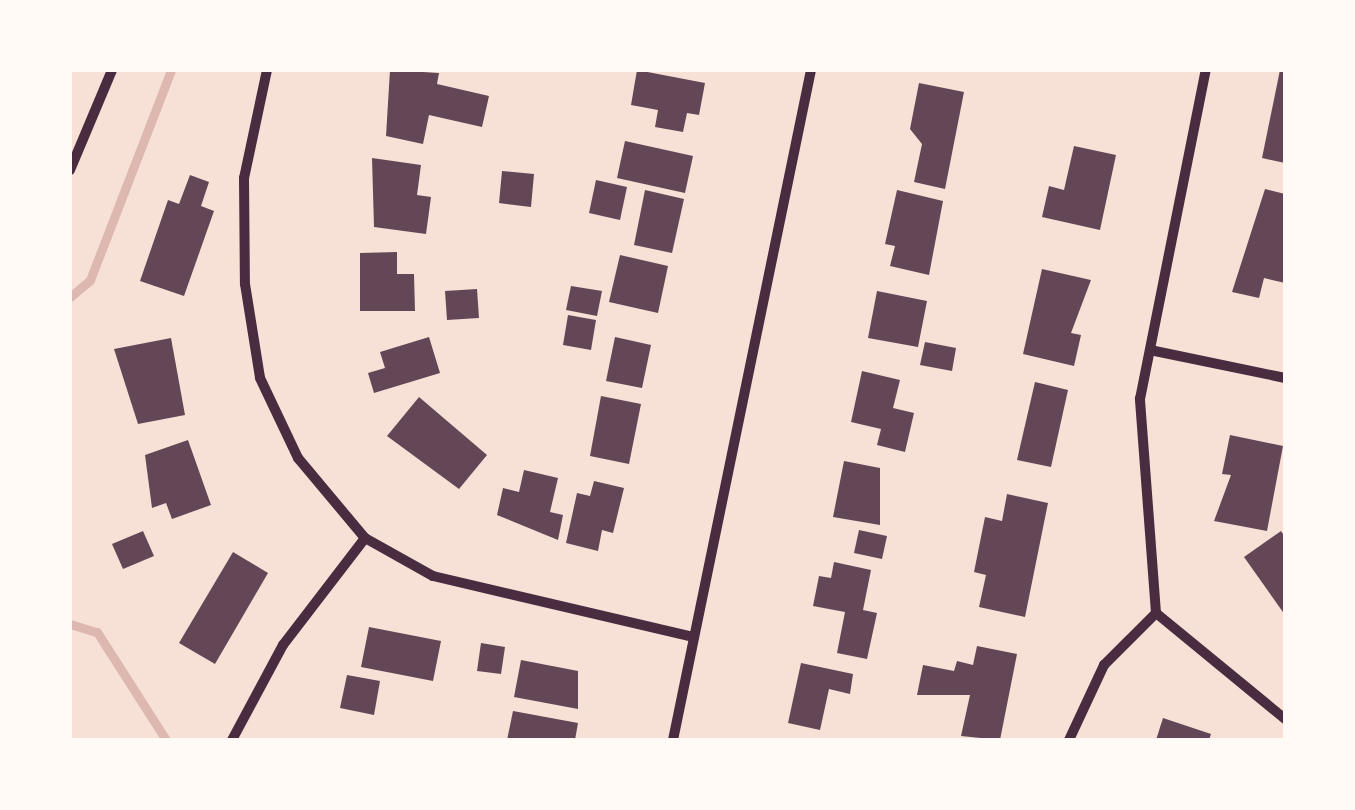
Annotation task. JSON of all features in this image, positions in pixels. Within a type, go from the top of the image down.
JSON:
[{"type":"street","points":[[70,170],[112,70]]},
{"type":"street","points":[[268,70],[244,178],[245,284],[260,378],[298,458],[364,538],[488,596],[694,636]]},
{"type":"street","points":[[672,740],[811,70]]},
{"type":"street","points":[[1206,70],[1150,350],[1138,445],[1156,613],[1285,719]]},
{"type":"street","points":[[1150,350],[1285,378]]},
{"type":"street","points":[[232,740],[283,645],[364,538]]},
{"type":"street","points":[[1069,740],[1104,665],[1156,613]]},
{"type":"building","points":[[390,70],[439,73],[437,84],[489,96],[482,127],[429,115],[423,144],[386,136]]},
{"type":"building","points":[[637,70],[705,83],[699,115],[687,113],[683,132],[655,127],[658,110],[631,105]]},
{"type":"building","points":[[1280,70],[1285,70],[1285,163],[1262,158]]},
{"type":"building","points":[[919,83],[964,92],[945,189],[914,182],[922,144],[910,129]]},
{"type":"building","points":[[625,141],[693,156],[685,193],[617,178]]},
{"type":"building","points":[[1074,146],[1116,155],[1100,230],[1042,217],[1049,186],[1064,190]]},
{"type":"building","points":[[372,158],[421,165],[417,195],[431,197],[426,234],[374,227]]},
{"type":"building","points":[[502,171],[534,174],[531,207],[499,203]]},
{"type":"building","points":[[190,175],[209,182],[201,206],[214,211],[184,296],[140,281],[168,200],[179,204]]},
{"type":"building","points":[[596,180],[627,187],[620,220],[589,213]]},
{"type":"building","points":[[1265,189],[1285,194],[1285,283],[1264,278],[1259,298],[1232,292]]},
{"type":"building","points":[[645,190],[684,199],[672,253],[634,245]]},
{"type":"building","points":[[897,190],[943,201],[929,275],[890,266],[895,246],[885,244]]},
{"type":"building","points":[[397,252],[397,274],[414,274],[415,311],[360,311],[360,253]]},
{"type":"building","points":[[620,255],[668,266],[658,313],[609,302]]},
{"type":"building","points":[[1042,269],[1091,280],[1071,333],[1081,335],[1074,366],[1023,354]]},
{"type":"building","points":[[571,286],[602,291],[597,316],[566,310]]},
{"type":"building","points":[[477,289],[479,318],[447,320],[445,291]]},
{"type":"building","points":[[877,291],[927,301],[918,347],[868,338]]},
{"type":"building","points":[[568,315],[596,320],[591,350],[563,345]]},
{"type":"building","points":[[429,337],[440,373],[374,393],[368,373],[385,368],[380,352]]},
{"type":"building","points":[[615,337],[651,345],[642,388],[606,381]]},
{"type":"building","points":[[171,338],[185,415],[138,424],[114,349]]},
{"type":"building","points":[[925,342],[956,348],[952,371],[920,365]]},
{"type":"building","points":[[862,371],[900,380],[893,408],[914,413],[905,452],[877,445],[881,429],[851,422]]},
{"type":"building","points":[[1035,382],[1068,390],[1051,467],[1017,460]]},
{"type":"building","points":[[601,396],[641,404],[629,464],[590,456]]},
{"type":"building","points":[[419,397],[487,455],[459,489],[387,436]]},
{"type":"building","points":[[1230,435],[1283,446],[1267,531],[1214,521],[1231,475],[1222,474]]},
{"type":"building","points":[[188,440],[211,505],[172,519],[166,503],[152,508],[145,455]]},
{"type":"building","points":[[844,461],[880,468],[880,525],[833,517]]},
{"type":"building","points":[[524,470],[558,478],[550,512],[563,515],[558,540],[497,515],[503,488],[519,492]]},
{"type":"building","points":[[594,481],[624,488],[613,533],[602,530],[598,551],[566,543],[577,493],[590,496]]},
{"type":"building","points":[[1007,494],[1048,503],[1025,617],[979,607],[986,575],[974,572],[985,517],[1002,521]]},
{"type":"building","points":[[859,530],[887,536],[882,559],[854,553]]},
{"type":"building","points":[[143,531],[154,556],[123,569],[112,544]]},
{"type":"building","points":[[1281,531],[1285,537],[1285,615],[1244,557]]},
{"type":"building","points":[[233,552],[268,573],[215,664],[179,643]]},
{"type":"building","points":[[834,562],[871,570],[863,610],[877,613],[867,659],[837,653],[845,612],[813,606],[819,576],[831,578]]},
{"type":"building","points":[[369,627],[441,641],[433,681],[361,667]]},
{"type":"building","points":[[481,643],[505,647],[501,674],[477,671]]},
{"type":"building","points":[[977,646],[1017,654],[1000,740],[961,736],[970,695],[917,695],[923,665],[954,671],[957,661],[973,665]]},
{"type":"building","points":[[521,660],[578,671],[578,709],[514,697]]},
{"type":"building","points":[[801,663],[853,674],[850,694],[829,689],[820,730],[788,723]]},
{"type":"building","points":[[347,675],[380,681],[374,715],[340,708]]},
{"type":"building","points":[[513,711],[578,723],[575,740],[507,740]]},
{"type":"building","points":[[1163,718],[1211,734],[1209,740],[1156,740]]},
{"type":"waterway","points":[[70,297],[90,280],[171,70]]},
{"type":"waterway","points":[[70,624],[97,632],[166,740]]}]
